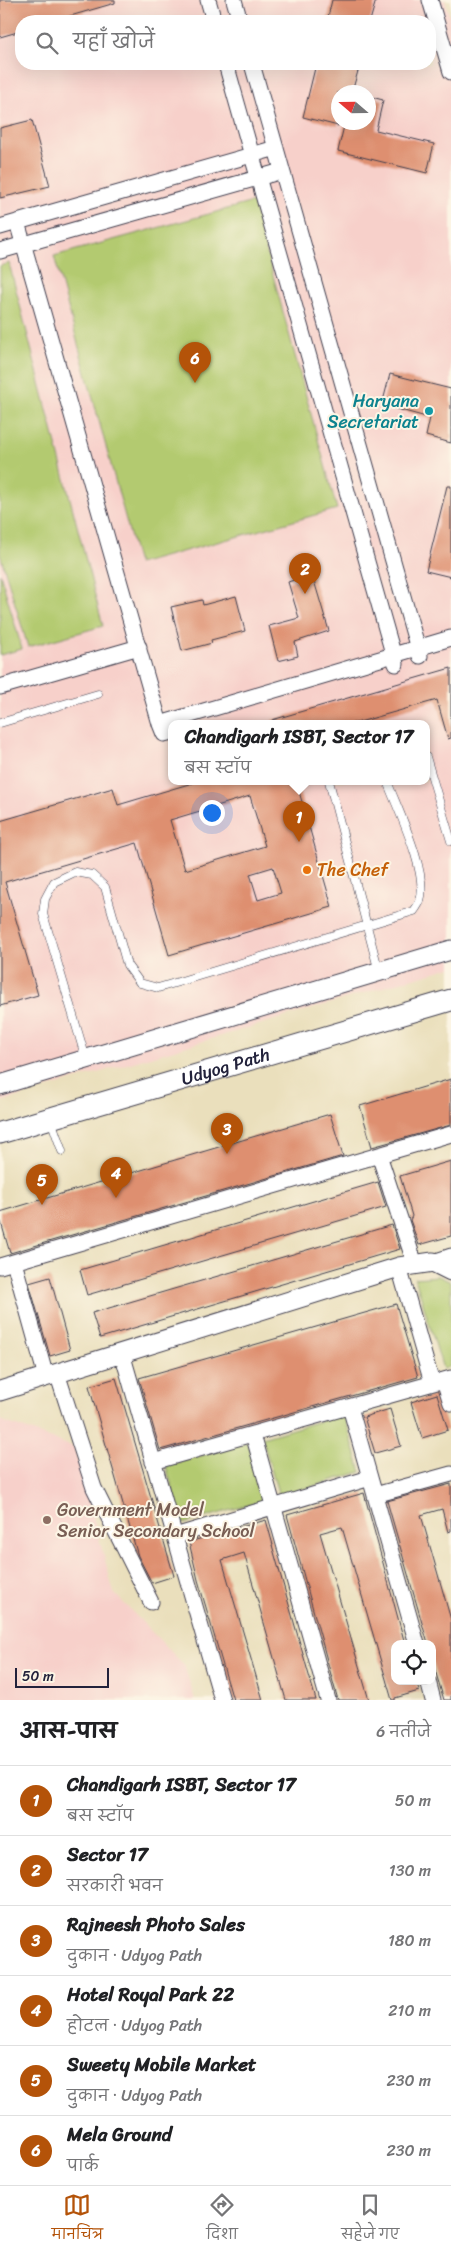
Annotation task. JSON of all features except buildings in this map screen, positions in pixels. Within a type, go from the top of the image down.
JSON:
[{"type":"main road","name":"Udyog Path","points":[[0,1118],[451,985]]},
{"type":"main road","name":"Udyog Path","points":[[0,1133],[451,1000]]},
{"type":"street","points":[[208,0],[212,15]]},
{"type":"street","points":[[234,0],[238,15]]},
{"type":"street","points":[[430,0],[434,15]]},
{"type":"street","points":[[436,21],[451,72]]},
{"type":"street","points":[[228,70],[395,659]]},
{"type":"street","points":[[254,70],[419,652]]},
{"type":"street","points":[[0,227],[276,148]]},
{"type":"street","points":[[0,251],[282,171]]},
{"type":"street","points":[[132,189],[139,211]]},
{"type":"street","points":[[17,222],[138,647],[166,728]]},
{"type":"street","points":[[361,540],[385,534]]},
{"type":"street","points":[[193,720],[419,652],[451,638]]},
{"type":"street","points":[[0,687],[138,647]]},
{"type":"street","points":[[419,652],[451,647]]},
{"type":"street","points":[[209,720],[395,659]]},
{"type":"street","points":[[0,1085],[451,950]]},
{"type":"street","points":[[151,1602],[94,1488],[7,1264],[451,1134]]},
{"type":"street","points":[[379,1155],[416,1264],[443,1380],[451,1403]]},
{"type":"street","points":[[0,1391],[416,1264],[451,1256]]},
{"type":"street","points":[[416,1264],[451,1271]]},
{"type":"street","points":[[122,1353],[222,1700]]},
{"type":"street","points":[[154,1462],[443,1380]]},
{"type":"street","points":[[350,1407],[416,1640]]},
{"type":"street","points":[[253,1434],[328,1700]]},
{"type":"street","points":[[375,1495],[451,1474]]},
{"type":"street","points":[[175,1536],[370,1478]]},
{"type":"street","points":[[429,1685],[433,1700]]},
{"type":"lane","points":[[0,723],[98,694]]},
{"type":"lane","points":[[430,771],[451,842]]},
{"type":"lane","points":[[330,785],[379,972]]},
{"type":"lane","points":[[86,1060],[44,914],[45,899],[54,882],[75,872],[92,875],[105,887],[127,965],[140,983],[158,988],[414,911],[420,900],[422,884],[419,865],[389,785]]},
{"type":"lane","points":[[51,1118],[62,1151]]},
{"type":"shaded area","points":[[0,0],[445,0],[451,22],[451,967],[0,1102]]},
{"type":"shaded area","name":"Government Model Senior Secondary School","points":[[0,1420],[74,1447],[114,1593],[184,1665],[195,1700],[0,1700]]},
{"type":"green space","points":[[253,202],[337,509],[138,564],[54,256]]},
{"type":"green space","points":[[9,263],[103,626],[28,647],[0,554],[0,266]]},
{"type":"green space","points":[[0,573],[22,649],[0,655]]},
{"type":"green space","points":[[438,1276],[451,1282],[451,1366],[443,1369],[415,1278]]},
{"type":"green space","points":[[344,1414],[361,1472],[279,1496],[262,1438]]},
{"type":"green space","points":[[248,1442],[265,1500],[183,1524],[166,1466]]},
{"type":"place","name":"Mela Ground","points":[[195,383]]},
{"type":"place","name":"Haryana Secretariat","points":[[429,411]]},
{"type":"place","name":"Sector 17","points":[[305,594]]},
{"type":"place","name":"Chandigarh ISBT, Sector 17","points":[[299,842]]},
{"type":"place","name":"The Chef","points":[[307,870]]},
{"type":"place","name":"Rajneesh Photo Sales","points":[[227,1154]]},
{"type":"place","name":"Hotel Royal Park 22","points":[[116,1198]]},
{"type":"place","name":"Sweety Mobile Market","points":[[42,1205]]},
{"type":"place","name":"Government Model Senior Secondary School","points":[[47,1520]]}]
